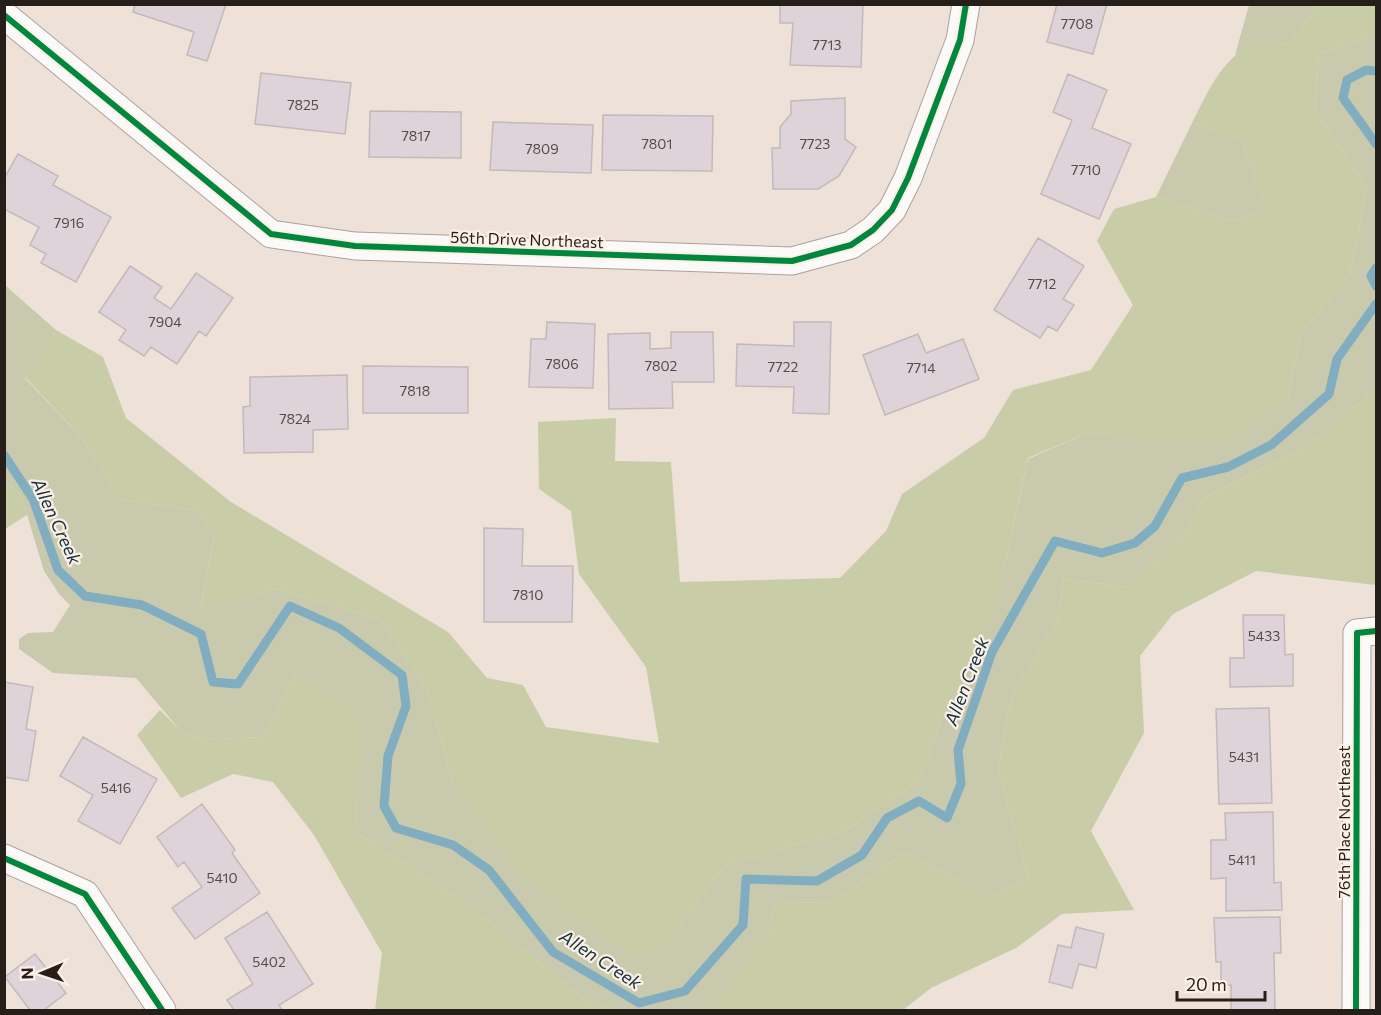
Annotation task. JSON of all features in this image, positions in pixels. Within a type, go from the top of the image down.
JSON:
[{"type":"street","name":"56th Drive Northeast","points":[[4,15],[271,234],[355,246],[792,261],[851,245],[873,230],[892,210],[908,178],[960,40],[966,4]]},
{"type":"street","name":"76th Place Northeast","points":[[1356,1011],[1367,632]]},
{"type":"street","points":[[4,858],[85,894],[162,1011]]},
{"type":"green space","points":[[1249,5],[1310,5],[1314,11],[1289,44],[1261,43],[1235,55]]},
{"type":"green space","points":[[1310,5],[1376,5],[1376,32],[1372,36],[1319,54],[1315,109],[1367,187],[1350,275],[1301,333],[1288,398],[1223,445],[1087,433],[1028,458],[1004,570],[989,621],[946,706],[920,780],[845,831],[725,865],[670,940],[633,959],[518,871],[452,781],[427,689],[380,619],[277,589],[201,608],[214,535],[199,511],[120,500],[82,438],[25,377],[56,330],[103,357],[126,418],[231,502],[448,632],[487,678],[523,685],[546,727],[659,743],[646,667],[579,574],[571,511],[539,489],[538,422],[616,418],[615,461],[671,462],[680,582],[840,578],[886,531],[902,494],[984,438],[1013,390],[1091,370],[1133,305],[1097,241],[1114,209],[1156,197],[1232,221],[1266,209],[1242,141],[1192,123],[1218,75],[1236,55],[1260,43],[1289,44],[1314,11]]},
{"type":"green space","points":[[1376,32],[1376,384],[1359,403],[1308,445],[1202,499],[1184,534],[1129,587],[1064,579],[1057,621],[1011,697],[998,771],[1028,877],[988,897],[906,851],[834,902],[775,903],[768,934],[714,1007],[694,1010],[617,1010],[584,999],[467,904],[356,832],[358,715],[296,672],[263,737],[217,739],[184,735],[136,678],[53,673],[19,649],[19,639],[28,633],[53,632],[70,605],[59,594],[44,571],[21,495],[5,480],[6,286],[56,330],[25,378],[82,438],[120,500],[199,511],[214,535],[201,607],[277,589],[380,619],[427,689],[452,781],[670,940],[725,865],[845,831],[920,780],[946,706],[1004,570],[1028,459],[1087,433],[1223,444],[1288,398],[1301,333],[1350,275],[1367,187],[1315,109],[1319,54],[1372,36]]},
{"type":"green space","points":[[1192,123],[1242,141],[1266,209],[1232,221],[1156,197]]},
{"type":"green space","points":[[1376,384],[1376,585],[1256,571],[1173,614],[1140,656],[1144,733],[1091,831],[1134,910],[1062,914],[1016,948],[931,988],[903,1010],[694,1010],[714,1006],[768,934],[775,903],[834,902],[906,851],[988,897],[1028,877],[998,771],[1011,697],[1057,621],[1064,579],[1129,587],[1184,534],[1202,499],[1308,445],[1359,403]]},
{"type":"green space","points":[[5,480],[21,495],[27,515],[5,529]]},
{"type":"green space","points":[[296,672],[359,715],[356,832],[467,904],[584,999],[617,1010],[375,1010],[382,953],[314,835],[273,782],[233,774],[181,798],[137,735],[160,710],[185,735],[217,739],[263,737]]},
{"type":"building","points":[[135,4],[226,4],[207,61],[187,55],[194,32],[133,12]]},
{"type":"building","points":[[780,4],[863,4],[861,67],[790,65],[793,23],[780,23]]},
{"type":"building","points":[[1057,4],[1107,4],[1093,54],[1047,42]]},
{"type":"building","points":[[261,73],[351,83],[345,134],[255,124]]},
{"type":"building","points":[[1068,74],[1107,90],[1092,128],[1131,144],[1099,219],[1041,194],[1072,120],[1053,112]]},
{"type":"building","points":[[845,98],[845,139],[856,147],[839,176],[818,189],[773,189],[772,148],[780,148],[780,127],[791,114],[791,101]]},
{"type":"building","points":[[370,111],[461,112],[461,158],[369,157]]},
{"type":"building","points":[[603,115],[713,116],[712,171],[602,170]]},
{"type":"building","points":[[493,122],[593,125],[591,173],[490,170]]},
{"type":"building","points":[[18,154],[58,176],[53,185],[111,217],[76,282],[41,263],[46,254],[30,245],[39,227],[4,209],[4,179]]},
{"type":"building","points":[[1038,238],[1084,266],[1063,299],[1074,305],[1057,331],[1048,326],[1040,338],[994,310]]},
{"type":"building","points":[[130,266],[162,287],[154,298],[171,309],[196,273],[233,298],[206,336],[199,331],[177,364],[151,347],[144,356],[119,340],[126,330],[99,312]]},
{"type":"building","points":[[547,322],[595,324],[593,388],[529,387],[531,339],[546,339]]},
{"type":"building","points":[[794,322],[831,322],[829,414],[793,413],[794,387],[736,386],[737,344],[794,346]]},
{"type":"building","points":[[671,332],[713,332],[714,382],[672,382],[673,408],[609,409],[608,334],[650,333],[650,349],[671,348]]},
{"type":"building","points":[[918,334],[926,353],[963,339],[979,379],[885,415],[863,355]]},
{"type":"building","points":[[363,366],[468,367],[468,413],[363,413]]},
{"type":"building","points":[[347,375],[348,429],[313,430],[313,452],[244,453],[243,407],[250,406],[250,377]]},
{"type":"building","points":[[484,528],[523,529],[522,566],[573,566],[572,622],[484,622]]},
{"type":"building","points":[[1243,615],[1284,615],[1285,655],[1293,654],[1293,686],[1230,687],[1230,658],[1244,658]]},
{"type":"building","points":[[4,682],[33,687],[26,729],[36,731],[28,781],[4,777]]},
{"type":"building","points":[[1269,708],[1272,803],[1219,804],[1216,709]]},
{"type":"building","points":[[83,737],[157,779],[120,844],[78,821],[93,795],[60,776]]},
{"type":"building","points":[[202,804],[235,850],[232,853],[260,893],[195,939],[172,908],[202,887],[184,862],[178,867],[157,837]]},
{"type":"building","points":[[1273,812],[1274,883],[1281,882],[1282,910],[1226,911],[1226,878],[1211,879],[1211,840],[1226,840],[1225,813]]},
{"type":"building","points":[[267,912],[313,984],[279,1005],[282,1010],[234,1010],[227,1000],[253,984],[225,938]]},
{"type":"building","points":[[1280,917],[1281,953],[1274,953],[1275,1010],[1231,1010],[1231,985],[1221,985],[1221,962],[1216,962],[1214,918]]},
{"type":"building","points":[[1076,927],[1104,934],[1096,968],[1079,964],[1072,988],[1049,982],[1058,945],[1071,948]]},
{"type":"building","points":[[35,954],[66,993],[44,1010],[30,1010],[5,977]]},
{"type":"waterway","name":"Allen Creek","points":[[1376,71],[1366,70],[1347,80],[1343,98],[1376,144]]},
{"type":"waterway","name":"Allen Creek","points":[[1376,268],[1371,276],[1376,286]]},
{"type":"waterway","name":"Allen Creek","points":[[4,455],[33,499],[58,570],[85,596],[142,605],[201,634],[213,682],[238,684],[290,606],[339,628],[402,675],[406,706],[388,756],[384,806],[396,828],[453,845],[489,870],[553,952],[639,1003],[685,991],[743,925],[746,879],[817,881],[862,855],[887,818],[919,801],[947,818],[961,784],[958,750],[992,652],[1055,541],[1102,553],[1135,543],[1155,526],[1182,478],[1228,467],[1271,445],[1329,394],[1337,359],[1376,304]]},
{"type":"cycle path","points":[[4,15],[271,234],[355,246],[792,261],[851,245],[873,230],[892,210],[908,178],[960,40],[966,4]]},
{"type":"cycle path","points":[[1356,1010],[1357,633],[1376,631]]},
{"type":"cycle path","points":[[4,858],[85,894],[162,1010]]}]
